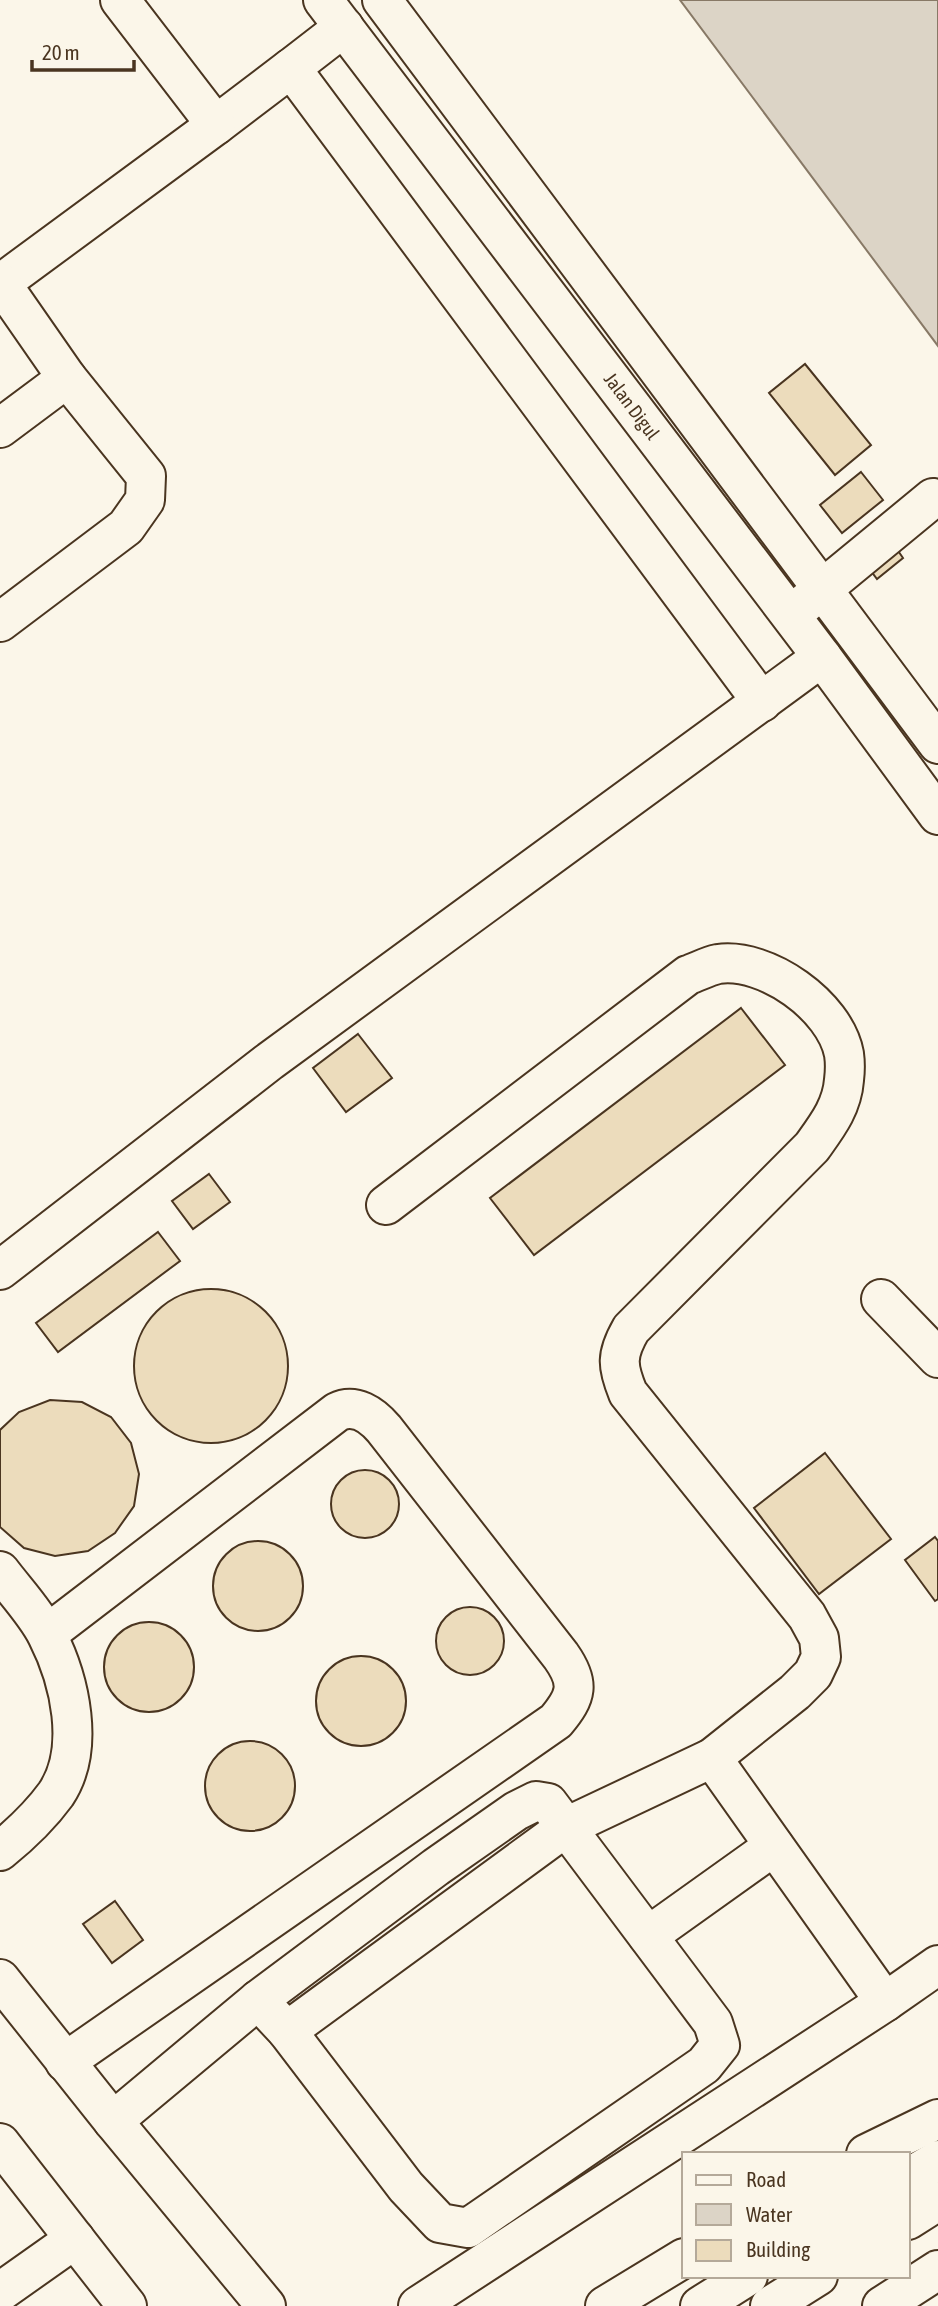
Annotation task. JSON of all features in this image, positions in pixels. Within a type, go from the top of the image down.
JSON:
[{"type":"main road","points":[[121,0],[216,125]]},
{"type":"main road","points":[[382,0],[938,744]]},
{"type":"main road","points":[[0,622],[126,527],[145,500],[146,476],[67,378],[1,283],[291,68],[333,14]]},
{"type":"main road","name":"Jalan Digul","points":[[333,14],[792,616],[938,815]]},
{"type":"main road","points":[[291,68],[762,702]]},
{"type":"main road","points":[[0,428],[67,378]]},
{"type":"main road","points":[[792,616],[933,498]]},
{"type":"main road","points":[[0,1270],[270,1061],[822,657]]},
{"type":"main road","points":[[287,2031],[566,1827],[712,1758],[795,1692],[813,1674],[821,1657],[819,1638],[807,1616],[628,1394],[619,1371],[621,1348],[631,1329],[812,1147],[836,1112],[844,1082],[844,1052],[827,1018],[796,988],[755,967],[719,964],[688,975],[386,1205]]},
{"type":"main road","points":[[881,1299],[938,1358]]},
{"type":"main road","points":[[47,1634],[337,1412],[343,1408],[355,1409],[375,1419],[384,1429],[561,1656],[571,1671],[575,1688],[568,1706],[556,1721],[65,2062]]},
{"type":"main road","points":[[0,1571],[47,1634],[66,1683],[71,1713],[68,1766],[57,1793],[27,1829],[0,1851]]},
{"type":"main road","points":[[712,1758],[885,2002]]},
{"type":"main road","points":[[113,2121],[258,2000],[436,1867],[516,1811],[537,1801],[548,1803],[649,1936],[713,2023],[720,2045],[704,2065],[468,2228],[440,2223],[406,2187],[287,2031],[258,2000]]},
{"type":"main road","points":[[649,1936],[774,1846]]},
{"type":"main road","points":[[418,2306],[938,1965]]},
{"type":"main road","points":[[0,1979],[266,2306]]},
{"type":"main road","points":[[870,2152],[938,2119]]},
{"type":"main road","points":[[909,2152],[938,2134]]},
{"type":"main road","points":[[0,2143],[127,2306]]},
{"type":"main road","points":[[910,2177],[938,2160]]},
{"type":"main road","points":[[910,2219],[938,2201]]},
{"type":"main road","points":[[0,2292],[75,2239]]},
{"type":"main road","points":[[605,2306],[682,2259]]},
{"type":"main road","points":[[881,2306],[938,2270]]},
{"type":"main road","points":[[656,2306],[702,2278]]},
{"type":"main road","points":[[700,2306],[745,2278]]},
{"type":"main road","points":[[770,2306],[815,2278]]},
{"type":"main road","points":[[915,2306],[938,2291]]},
{"type":"water","points":[[680,0],[938,0],[938,346]]},
{"type":"building","points":[[805,364],[871,445],[835,475],[769,393]]},
{"type":"building","points":[[861,472],[883,500],[842,533],[820,505]]},
{"type":"building","points":[[892,542],[903,558],[877,579],[865,563]]},
{"type":"building","points":[[741,1008],[785,1065],[534,1255],[490,1198]]},
{"type":"building","points":[[358,1034],[392,1078],[346,1112],[313,1068]]},
{"type":"building","points":[[209,1174],[230,1202],[193,1229],[172,1201]]},
{"type":"building","points":[[158,1232],[180,1261],[58,1352],[36,1323]]},
{"type":"building","points":[[211,1289],[241,1295],[266,1311],[282,1336],[288,1366],[282,1396],[266,1421],[241,1437],[211,1443],[181,1437],[156,1421],[140,1396],[134,1366],[140,1336],[156,1311],[181,1295]]},
{"type":"building","points":[[50,1400],[82,1402],[111,1417],[131,1443],[139,1474],[134,1506],[115,1533],[88,1551],[55,1556],[24,1548],[0,1527],[0,1430],[19,1412]]},
{"type":"building","points":[[825,1453],[891,1539],[819,1594],[754,1508]]},
{"type":"building","points":[[372,1470],[393,1485],[399,1497],[397,1517],[389,1528],[372,1538],[358,1538],[341,1528],[333,1517],[331,1497],[341,1480],[352,1472]]},
{"type":"building","points":[[935,1537],[938,1541],[938,1599],[935,1601],[905,1560]]},
{"type":"building","points":[[258,1541],[275,1544],[290,1554],[300,1569],[303,1586],[300,1603],[290,1618],[275,1628],[258,1631],[241,1628],[226,1618],[216,1603],[213,1586],[216,1569],[226,1554],[241,1544]]},
{"type":"building","points":[[463,1607],[477,1607],[489,1612],[499,1622],[504,1641],[499,1660],[489,1670],[477,1675],[463,1675],[451,1670],[441,1660],[436,1648],[436,1634],[441,1622],[451,1612]]},
{"type":"building","points":[[149,1622],[166,1625],[181,1635],[191,1650],[194,1667],[191,1684],[181,1699],[166,1709],[149,1712],[132,1709],[117,1699],[107,1684],[104,1667],[107,1650],[117,1635],[132,1625]]},
{"type":"building","points":[[361,1656],[378,1659],[393,1669],[403,1684],[406,1701],[403,1718],[393,1733],[378,1743],[361,1746],[344,1743],[329,1733],[319,1718],[316,1701],[319,1684],[329,1669],[344,1659]]},
{"type":"building","points":[[250,1741],[267,1744],[282,1754],[292,1769],[295,1786],[292,1803],[282,1818],[267,1828],[250,1831],[233,1828],[218,1818],[208,1803],[205,1786],[208,1769],[218,1754],[233,1744]]},
{"type":"building","points":[[115,1901],[143,1940],[112,1963],[83,1924]]}]
